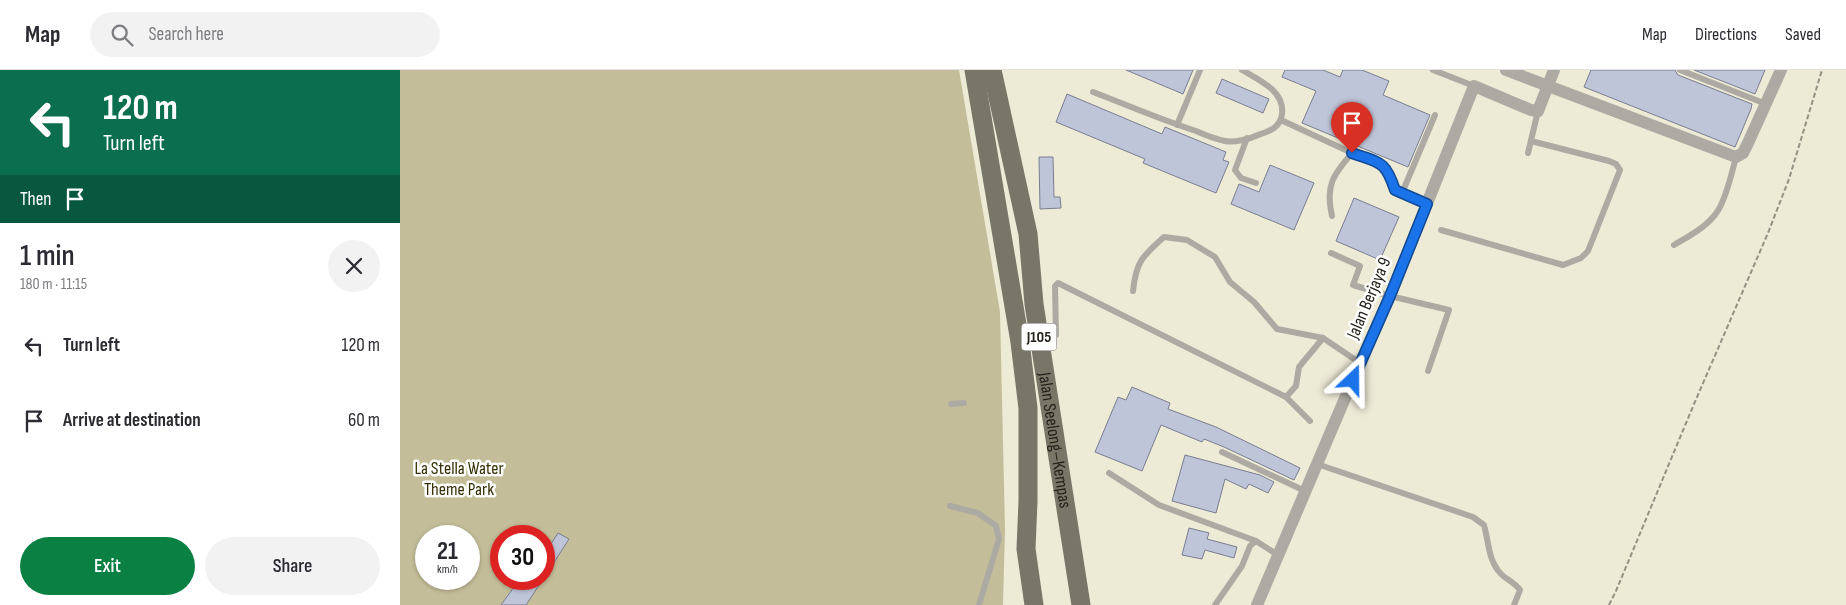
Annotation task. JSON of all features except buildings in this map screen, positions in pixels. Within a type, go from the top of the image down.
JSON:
[{"type":"main road","name":"Jalan Seelong–Kempas","points":[[974,70],[1020,342],[1028,408],[1026,549],[1034,605]]},
{"type":"main road","name":"Jalan Seelong–Kempas","points":[[992,70],[1028,234],[1034,304],[1059,476],[1081,605]]},
{"type":"street","points":[[1506,70],[1736,157],[1743,153],[1781,70]]},
{"type":"street","points":[[1474,86],[1531,110],[1538,111],[1554,70]]},
{"type":"street","name":"Jalan Berjaya 9","points":[[1257,605],[1390,296],[1474,86]]},
{"type":"lane","points":[[1177,125],[1200,70]]},
{"type":"lane","points":[[1093,92],[1226,142],[1254,137],[1277,127],[1281,120],[1283,106],[1276,93],[1260,80],[1242,70]]},
{"type":"lane","points":[[1433,70],[1474,86]]},
{"type":"lane","points":[[1680,70],[1766,104]]},
{"type":"lane","points":[[1528,153],[1538,111]]},
{"type":"lane","points":[[1402,193],[1435,115]]},
{"type":"lane","points":[[1281,120],[1352,153],[1382,164],[1390,174],[1395,190],[1427,204]]},
{"type":"lane","points":[[1246,138],[1235,170],[1241,178],[1256,183]]},
{"type":"lane","points":[[1441,230],[1563,266],[1581,258],[1588,250],[1620,170],[1616,164],[1609,161],[1531,141]]},
{"type":"lane","points":[[1332,216],[1328,200],[1334,174],[1352,153]]},
{"type":"lane","points":[[1674,245],[1700,229],[1718,212],[1736,157]]},
{"type":"lane","points":[[1133,291],[1134,277],[1141,258],[1164,237],[1188,240],[1215,257],[1230,282],[1254,302],[1277,329],[1322,338],[1360,363]]},
{"type":"lane","points":[[1331,253],[1360,266],[1353,285],[1449,310],[1428,371]]},
{"type":"lane","points":[[1056,335],[1055,286],[1058,283],[1286,397],[1310,421]]},
{"type":"lane","points":[[1286,397],[1296,386],[1299,366],[1322,338]]},
{"type":"lane","points":[[951,404],[964,403]]},
{"type":"lane","points":[[1222,452],[1306,491]]},
{"type":"lane","points":[[1317,464],[1473,517],[1484,525],[1488,552],[1492,563],[1503,576],[1515,583],[1520,590],[1514,605]]},
{"type":"lane","points":[[1109,473],[1159,505],[1256,542],[1278,555]]},
{"type":"lane","points":[[950,506],[978,514],[996,526],[999,539],[979,605]]},
{"type":"lane","points":[[1215,605],[1242,566],[1250,546],[1256,542]]},
{"type":"path","points":[[1609,605],[1768,233],[1788,179],[1822,70]]},
{"type":"green space","name":"La Stella Water Theme Park","points":[[400,70],[959,70],[1000,312],[1005,528],[1003,605],[400,605]]},
{"type":"route","points":[[1352,153],[1382,164],[1390,174],[1395,190],[1427,204],[1390,296],[1353,380]]}]
